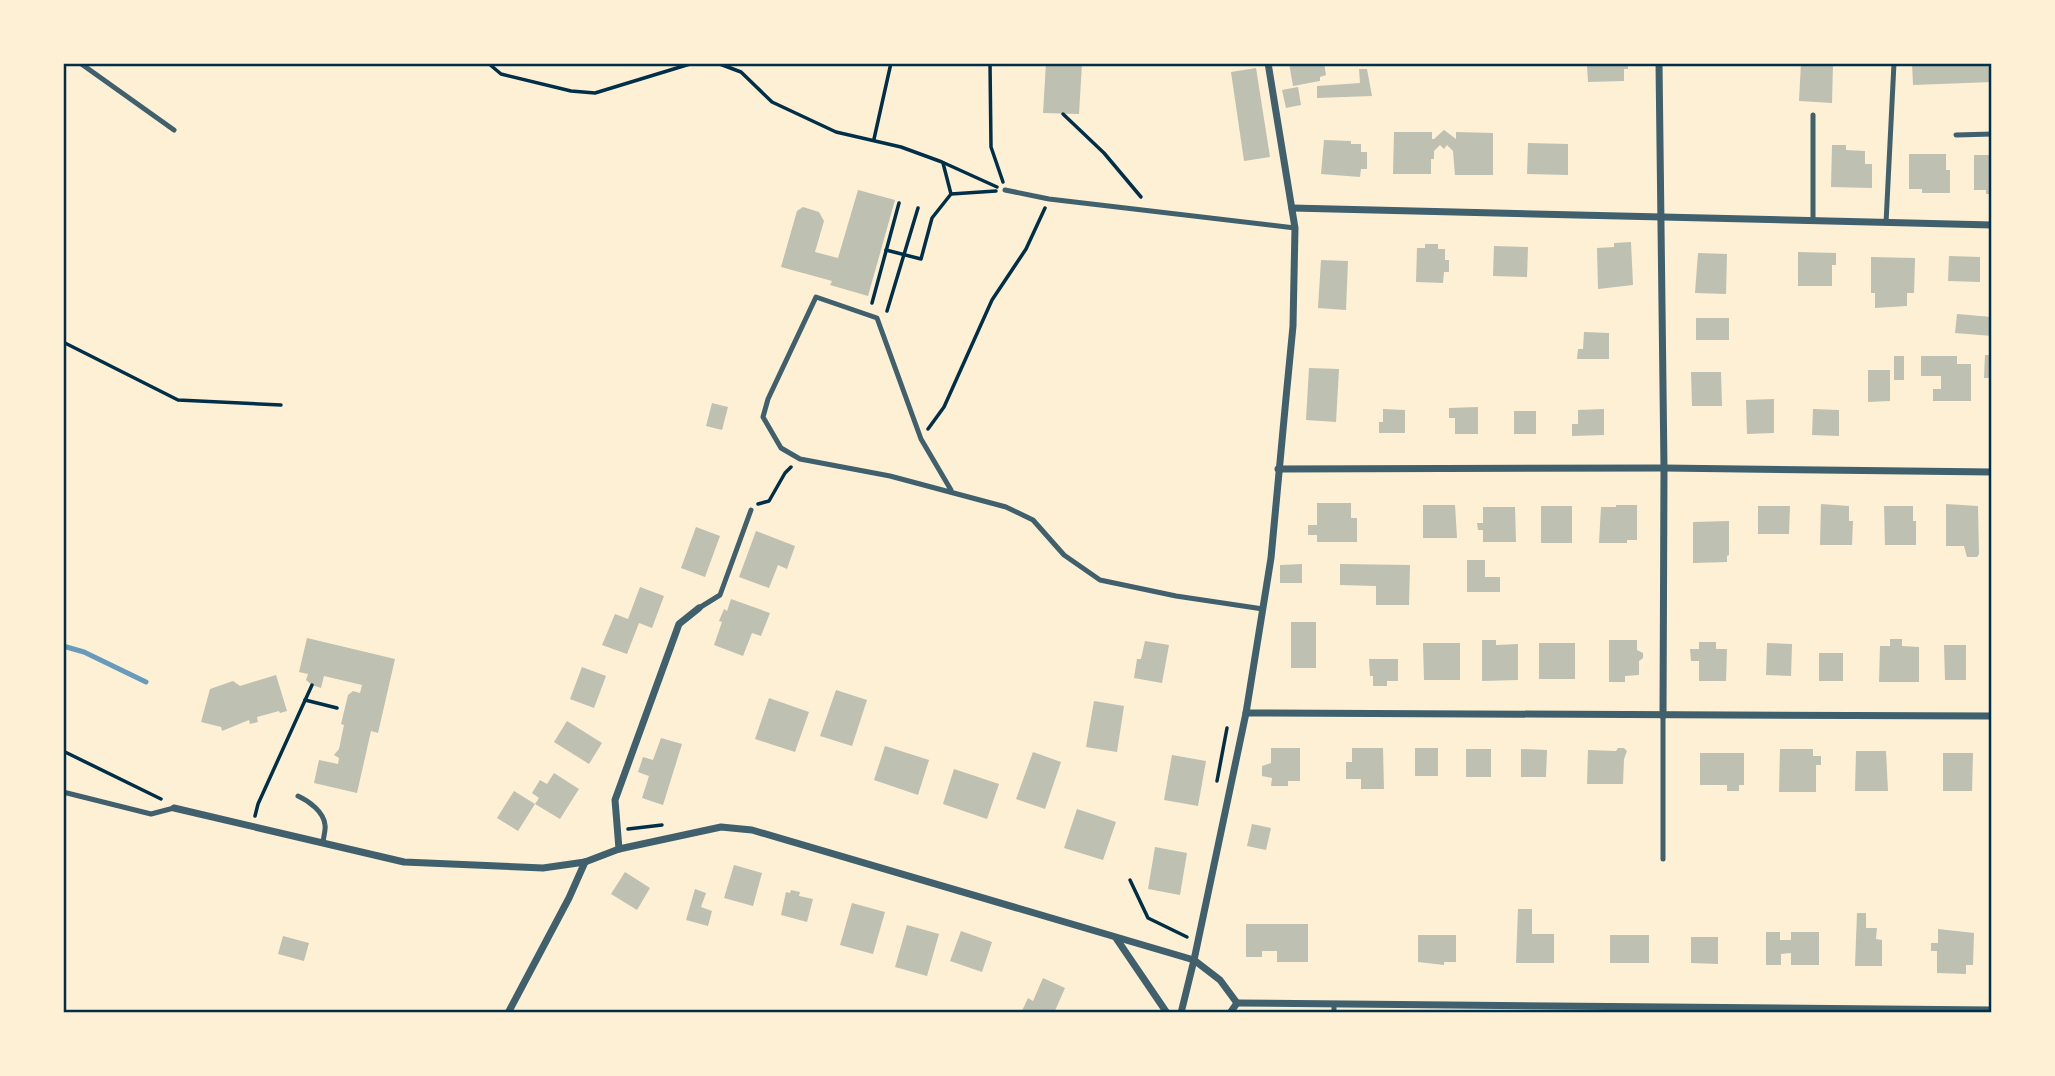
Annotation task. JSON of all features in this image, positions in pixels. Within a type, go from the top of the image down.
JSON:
[{"type":"street","points":[[1181,1013],[1246,713],[1271,558],[1293,326],[1295,228],[1268,63]]},
{"type":"street","points":[[1659,63],[1664,468],[1663,716]]},
{"type":"street","points":[[1292,208],[1992,225]]},
{"type":"street","points":[[1278,469],[1664,468],[1992,472]]},
{"type":"street","points":[[619,849],[615,800],[679,624],[699,608]]},
{"type":"street","points":[[1246,713],[1992,716]]},
{"type":"street","points":[[174,808],[404,862],[543,868],[585,862],[619,849],[721,827],[751,830],[1194,960],[1220,980],[1237,1003]]},
{"type":"street","points":[[508,1013],[569,898],[585,862]]},
{"type":"street","points":[[1115,937],[1167,1013]]},
{"type":"street","points":[[1237,1003],[1992,1010]]},
{"type":"street","points":[[1230,1013],[1237,1003]]},
{"type":"lane","points":[[80,63],[174,130]]},
{"type":"lane","points":[[1886,223],[1894,63]]},
{"type":"lane","points":[[1813,115],[1813,221]]},
{"type":"lane","points":[[1956,135],[1992,134]]},
{"type":"lane","points":[[1005,190],[1049,200],[1295,228]]},
{"type":"lane","points":[[951,490],[921,439],[877,318],[816,298],[768,399],[764,418],[780,448],[800,459],[951,490],[1006,506],[1033,520],[1064,555],[1100,580],[1176,596],[1262,609]]},
{"type":"lane","points":[[699,608],[720,595],[751,510]]},
{"type":"lane","points":[[1662,859],[1663,716]]},
{"type":"lane","points":[[63,792],[151,814],[174,808]]},
{"type":"lane","points":[[298,796],[308,801],[326,825],[323,843]]},
{"type":"lane","points":[[1334,1004],[1334,1013]]},
{"type":"path","points":[[488,63],[501,74],[571,91],[595,93],[690,64],[711,63]]},
{"type":"path","points":[[717,63],[741,72],[772,102],[836,132],[874,139],[942,162],[1005,190]]},
{"type":"path","points":[[874,139],[891,63]]},
{"type":"path","points":[[990,63],[991,147],[1005,190]]},
{"type":"path","points":[[1063,114],[1104,153],[1154,212]]},
{"type":"path","points":[[942,162],[951,194]]},
{"type":"path","points":[[886,250],[921,259],[932,218],[951,194],[1005,190]]},
{"type":"path","points":[[921,439],[944,407],[992,300],[1026,248],[1049,200]]},
{"type":"path","points":[[847,308],[851,297],[872,304],[899,203]]},
{"type":"path","points":[[877,318],[886,313],[918,208]]},
{"type":"path","points":[[63,342],[178,400],[281,405]]},
{"type":"path","points":[[751,510],[757,504],[769,501],[785,472],[800,459]]},
{"type":"path","points":[[253,828],[258,804],[312,685]]},
{"type":"path","points":[[305,700],[337,708]]},
{"type":"path","points":[[1217,781],[1227,728]]},
{"type":"path","points":[[63,751],[157,796],[174,808]]},
{"type":"path","points":[[619,830],[672,824]]},
{"type":"path","points":[[1130,880],[1148,918],[1188,938]]},
{"type":"path","points":[[1185,947],[1190,925]]},
{"type":"building","points":[[1046,63],[1082,63],[1079,114],[1043,113]]},
{"type":"building","points":[[1289,63],[1324,63],[1326,75],[1320,77],[1320,81],[1293,86]]},
{"type":"building","points":[[1628,63],[1628,69],[1624,69],[1624,81],[1588,82],[1587,65]]},
{"type":"building","points":[[1801,63],[1833,63],[1832,103],[1799,101]]},
{"type":"building","points":[[1912,63],[1992,63],[1992,82],[1913,85]]},
{"type":"building","points":[[1256,68],[1270,157],[1244,161],[1231,72]]},
{"type":"building","points":[[1359,69],[1367,69],[1372,96],[1317,98],[1317,86],[1360,83]]},
{"type":"building","points":[[1298,87],[1301,105],[1286,108],[1282,90]]},
{"type":"building","points":[[1444,130],[1456,139],[1456,132],[1493,133],[1493,175],[1455,175],[1453,151],[1447,145],[1444,149],[1440,145],[1434,151],[1431,174],[1393,174],[1394,132],[1432,132],[1434,139]]},
{"type":"building","points":[[1324,140],[1361,144],[1361,152],[1367,152],[1367,169],[1361,169],[1360,177],[1321,174]]},
{"type":"building","points":[[1528,143],[1568,144],[1568,175],[1527,174]]},
{"type":"building","points":[[1832,145],[1846,145],[1846,150],[1865,151],[1865,164],[1872,164],[1872,188],[1831,187]]},
{"type":"building","points":[[1909,154],[1946,154],[1946,170],[1950,170],[1950,193],[1922,193],[1922,189],[1909,189]]},
{"type":"building","points":[[1974,155],[1992,155],[1992,194],[1986,194],[1986,190],[1974,190]]},
{"type":"building","points":[[858,190],[895,200],[868,296],[830,285],[832,281],[781,267],[797,211],[803,207],[819,212],[824,221],[815,252],[838,258]]},
{"type":"building","points":[[1631,242],[1633,285],[1598,289],[1597,248]]},
{"type":"building","points":[[1425,244],[1438,244],[1438,249],[1445,249],[1449,272],[1444,272],[1443,283],[1416,282],[1417,248],[1425,248]]},
{"type":"building","points":[[1494,246],[1528,247],[1527,277],[1493,276]]},
{"type":"building","points":[[1798,252],[1836,253],[1836,265],[1832,265],[1832,286],[1798,286]]},
{"type":"building","points":[[1698,253],[1727,254],[1726,294],[1695,293]]},
{"type":"building","points":[[1949,256],[1980,257],[1980,282],[1948,281]]},
{"type":"building","points":[[1871,257],[1915,258],[1914,293],[1907,293],[1907,306],[1875,308],[1875,293],[1871,293]]},
{"type":"building","points":[[1321,260],[1348,261],[1346,310],[1318,308]]},
{"type":"building","points":[[1957,314],[1992,317],[1992,336],[1955,333]]},
{"type":"building","points":[[1696,318],[1729,318],[1729,340],[1696,340]]},
{"type":"building","points":[[1584,332],[1609,333],[1609,359],[1577,359],[1578,349],[1583,349]]},
{"type":"building","points":[[1985,355],[1992,355],[1992,378],[1984,378]]},
{"type":"building","points":[[1894,356],[1904,356],[1904,380],[1894,380]]},
{"type":"building","points":[[1921,356],[1957,356],[1957,364],[1971,364],[1971,401],[1933,401],[1933,389],[1941,389],[1941,376],[1921,376]]},
{"type":"building","points":[[1309,368],[1339,369],[1336,422],[1306,420]]},
{"type":"building","points":[[1868,370],[1890,370],[1890,401],[1868,402]]},
{"type":"building","points":[[1691,372],[1721,372],[1722,406],[1692,406]]},
{"type":"building","points":[[1774,399],[1774,433],[1747,434],[1746,400]]},
{"type":"building","points":[[712,403],[728,407],[722,430],[706,426]]},
{"type":"building","points":[[1478,407],[1478,434],[1455,434],[1455,418],[1449,418],[1449,408]]},
{"type":"building","points":[[1383,409],[1405,410],[1405,433],[1379,433],[1379,422],[1383,422]]},
{"type":"building","points":[[1604,409],[1604,435],[1572,436],[1572,424],[1578,424],[1578,410]]},
{"type":"building","points":[[1813,409],[1839,410],[1839,436],[1812,435]]},
{"type":"building","points":[[1514,411],[1536,411],[1536,434],[1514,434]]},
{"type":"building","points":[[1317,503],[1351,503],[1351,518],[1357,518],[1357,542],[1317,542],[1317,535],[1308,535],[1308,525],[1317,525]]},
{"type":"building","points":[[1821,504],[1849,506],[1849,521],[1853,521],[1852,545],[1820,545]]},
{"type":"building","points":[[1946,504],[1978,506],[1977,557],[1967,557],[1964,546],[1946,546]]},
{"type":"building","points":[[1423,505],[1455,505],[1457,538],[1423,538]]},
{"type":"building","points":[[1637,505],[1637,540],[1627,540],[1627,543],[1599,543],[1601,507]]},
{"type":"building","points":[[1541,506],[1572,506],[1572,543],[1541,543]]},
{"type":"building","points":[[1758,506],[1790,506],[1789,534],[1758,534]]},
{"type":"building","points":[[1884,506],[1913,506],[1916,545],[1885,545]]},
{"type":"building","points":[[1483,507],[1515,507],[1516,542],[1483,542],[1483,530],[1478,530],[1477,523],[1483,523]]},
{"type":"building","points":[[1729,521],[1727,562],[1693,563],[1693,522]]},
{"type":"building","points":[[696,527],[720,536],[705,577],[681,568]]},
{"type":"building","points":[[756,531],[795,546],[787,569],[778,565],[769,588],[739,577]]},
{"type":"building","points":[[1467,560],[1485,560],[1485,577],[1500,577],[1500,592],[1467,592]]},
{"type":"building","points":[[1302,564],[1302,583],[1280,583],[1280,565]]},
{"type":"building","points":[[1340,564],[1410,565],[1409,605],[1376,605],[1376,586],[1340,585]]},
{"type":"building","points":[[640,587],[664,596],[652,628],[639,623],[627,654],[602,645],[615,614],[628,619]]},
{"type":"building","points":[[731,599],[770,613],[761,636],[752,633],[743,656],[714,645],[722,622],[719,621],[724,609],[727,611]]},
{"type":"building","points":[[1291,622],[1316,622],[1316,668],[1291,668]]},
{"type":"building","points":[[307,638],[395,659],[378,733],[371,731],[357,793],[314,783],[319,760],[338,764],[339,758],[334,755],[339,749],[344,725],[341,724],[348,695],[353,691],[360,693],[362,685],[324,676],[321,688],[306,680],[308,674],[299,672]]},
{"type":"building","points":[[1890,639],[1902,639],[1902,646],[1919,647],[1919,682],[1879,682],[1880,646],[1890,646]]},
{"type":"building","points":[[1482,640],[1496,640],[1496,645],[1518,644],[1518,680],[1482,681]]},
{"type":"building","points":[[1609,640],[1637,640],[1637,650],[1643,653],[1643,658],[1639,661],[1639,675],[1625,676],[1625,682],[1609,682]]},
{"type":"building","points":[[1145,641],[1169,645],[1162,683],[1134,678],[1137,659],[1141,659]]},
{"type":"building","points":[[1699,642],[1716,642],[1716,649],[1727,649],[1726,681],[1699,681],[1699,661],[1691,661],[1690,649],[1699,649]]},
{"type":"building","points":[[1423,643],[1460,643],[1460,680],[1424,680]]},
{"type":"building","points":[[1539,643],[1575,643],[1575,679],[1539,679]]},
{"type":"building","points":[[1767,643],[1792,644],[1791,676],[1766,675]]},
{"type":"building","points":[[1944,645],[1966,645],[1966,680],[1945,680]]},
{"type":"building","points":[[1819,653],[1843,653],[1843,681],[1819,681]]},
{"type":"building","points":[[1369,659],[1398,659],[1398,681],[1387,681],[1387,686],[1373,686]]},
{"type":"building","points":[[582,667],[606,676],[594,708],[570,699]]},
{"type":"building","points":[[276,675],[287,711],[257,717],[258,722],[250,724],[249,720],[222,731],[221,727],[201,722],[210,689],[233,681],[240,686]]},
{"type":"building","points":[[836,690],[867,700],[852,746],[820,736]]},
{"type":"building","points":[[769,698],[809,712],[795,752],[755,739]]},
{"type":"building","points":[[1094,701],[1124,706],[1117,752],[1086,747]]},
{"type":"building","points":[[567,721],[602,743],[589,764],[554,742]]},
{"type":"building","points":[[661,738],[682,744],[663,805],[642,798],[649,776],[638,772],[643,757],[653,760]]},
{"type":"building","points":[[885,746],[929,760],[918,795],[874,780]]},
{"type":"building","points":[[1271,748],[1300,748],[1300,781],[1288,781],[1288,786],[1271,786],[1272,778],[1262,776],[1262,766],[1271,763]]},
{"type":"building","points":[[1352,748],[1383,748],[1384,789],[1361,789],[1361,779],[1346,779],[1346,762],[1352,762]]},
{"type":"building","points":[[1415,748],[1438,748],[1438,776],[1415,776]]},
{"type":"building","points":[[1618,748],[1627,751],[1623,784],[1587,784],[1588,750],[1616,751]]},
{"type":"building","points":[[1466,749],[1491,749],[1491,777],[1466,777]]},
{"type":"building","points":[[1521,749],[1547,750],[1546,777],[1521,777]]},
{"type":"building","points":[[1780,749],[1813,749],[1813,756],[1821,756],[1821,765],[1816,765],[1816,792],[1779,792]]},
{"type":"building","points":[[1856,751],[1886,751],[1888,791],[1855,791]]},
{"type":"building","points":[[1033,752],[1061,762],[1045,809],[1016,799]]},
{"type":"building","points":[[1700,753],[1744,753],[1744,785],[1739,785],[1739,791],[1727,791],[1727,785],[1700,785]]},
{"type":"building","points":[[1943,753],[1973,753],[1972,791],[1943,791]]},
{"type":"building","points":[[1172,755],[1206,761],[1198,806],[1164,800]]},
{"type":"building","points":[[954,769],[999,784],[987,819],[943,804]]},
{"type":"building","points":[[554,773],[579,789],[560,819],[535,804],[539,798],[532,793],[540,780],[547,784]]},
{"type":"building","points":[[514,791],[535,804],[518,831],[497,818]]},
{"type":"building","points":[[1077,809],[1116,822],[1103,860],[1064,848]]},
{"type":"building","points":[[1252,824],[1271,828],[1266,850],[1247,846]]},
{"type":"building","points":[[1155,847],[1187,853],[1180,895],[1148,889]]},
{"type":"building","points":[[734,865],[762,873],[753,906],[724,898]]},
{"type":"building","points":[[625,872],[650,888],[637,910],[611,894]]},
{"type":"building","points":[[695,889],[706,893],[701,907],[712,911],[708,926],[686,920]]},
{"type":"building","points":[[791,890],[800,892],[799,896],[813,899],[807,922],[781,915],[786,892],[790,893]]},
{"type":"building","points":[[852,903],[885,912],[873,954],[840,945]]},
{"type":"building","points":[[1518,909],[1532,909],[1532,934],[1554,934],[1554,963],[1516,963]]},
{"type":"building","points":[[1857,913],[1866,913],[1866,928],[1877,928],[1876,939],[1882,940],[1882,966],[1855,966]]},
{"type":"building","points":[[1246,924],[1308,924],[1308,962],[1277,962],[1277,951],[1262,951],[1262,957],[1246,957]]},
{"type":"building","points":[[907,925],[939,934],[927,976],[895,967]]},
{"type":"building","points":[[1938,929],[1974,933],[1973,965],[1966,965],[1966,974],[1937,973],[1937,951],[1931,951],[1931,943],[1938,943]]},
{"type":"building","points":[[961,931],[992,942],[982,972],[950,961]]},
{"type":"building","points":[[1766,932],[1780,932],[1780,940],[1791,940],[1791,932],[1819,932],[1819,965],[1791,965],[1791,953],[1781,954],[1781,965],[1766,965]]},
{"type":"building","points":[[1418,935],[1456,935],[1456,962],[1444,962],[1444,965],[1418,962]]},
{"type":"building","points":[[1610,935],[1649,935],[1649,963],[1610,963]]},
{"type":"building","points":[[283,936],[309,943],[304,961],[278,954]]},
{"type":"building","points":[[1691,937],[1718,937],[1718,964],[1691,963]]},
{"type":"building","points":[[1043,978],[1065,988],[1054,1013],[1021,1013],[1028,998],[1033,1001]]},
{"type":"waterway","points":[[63,646],[84,652],[146,682]]}]
